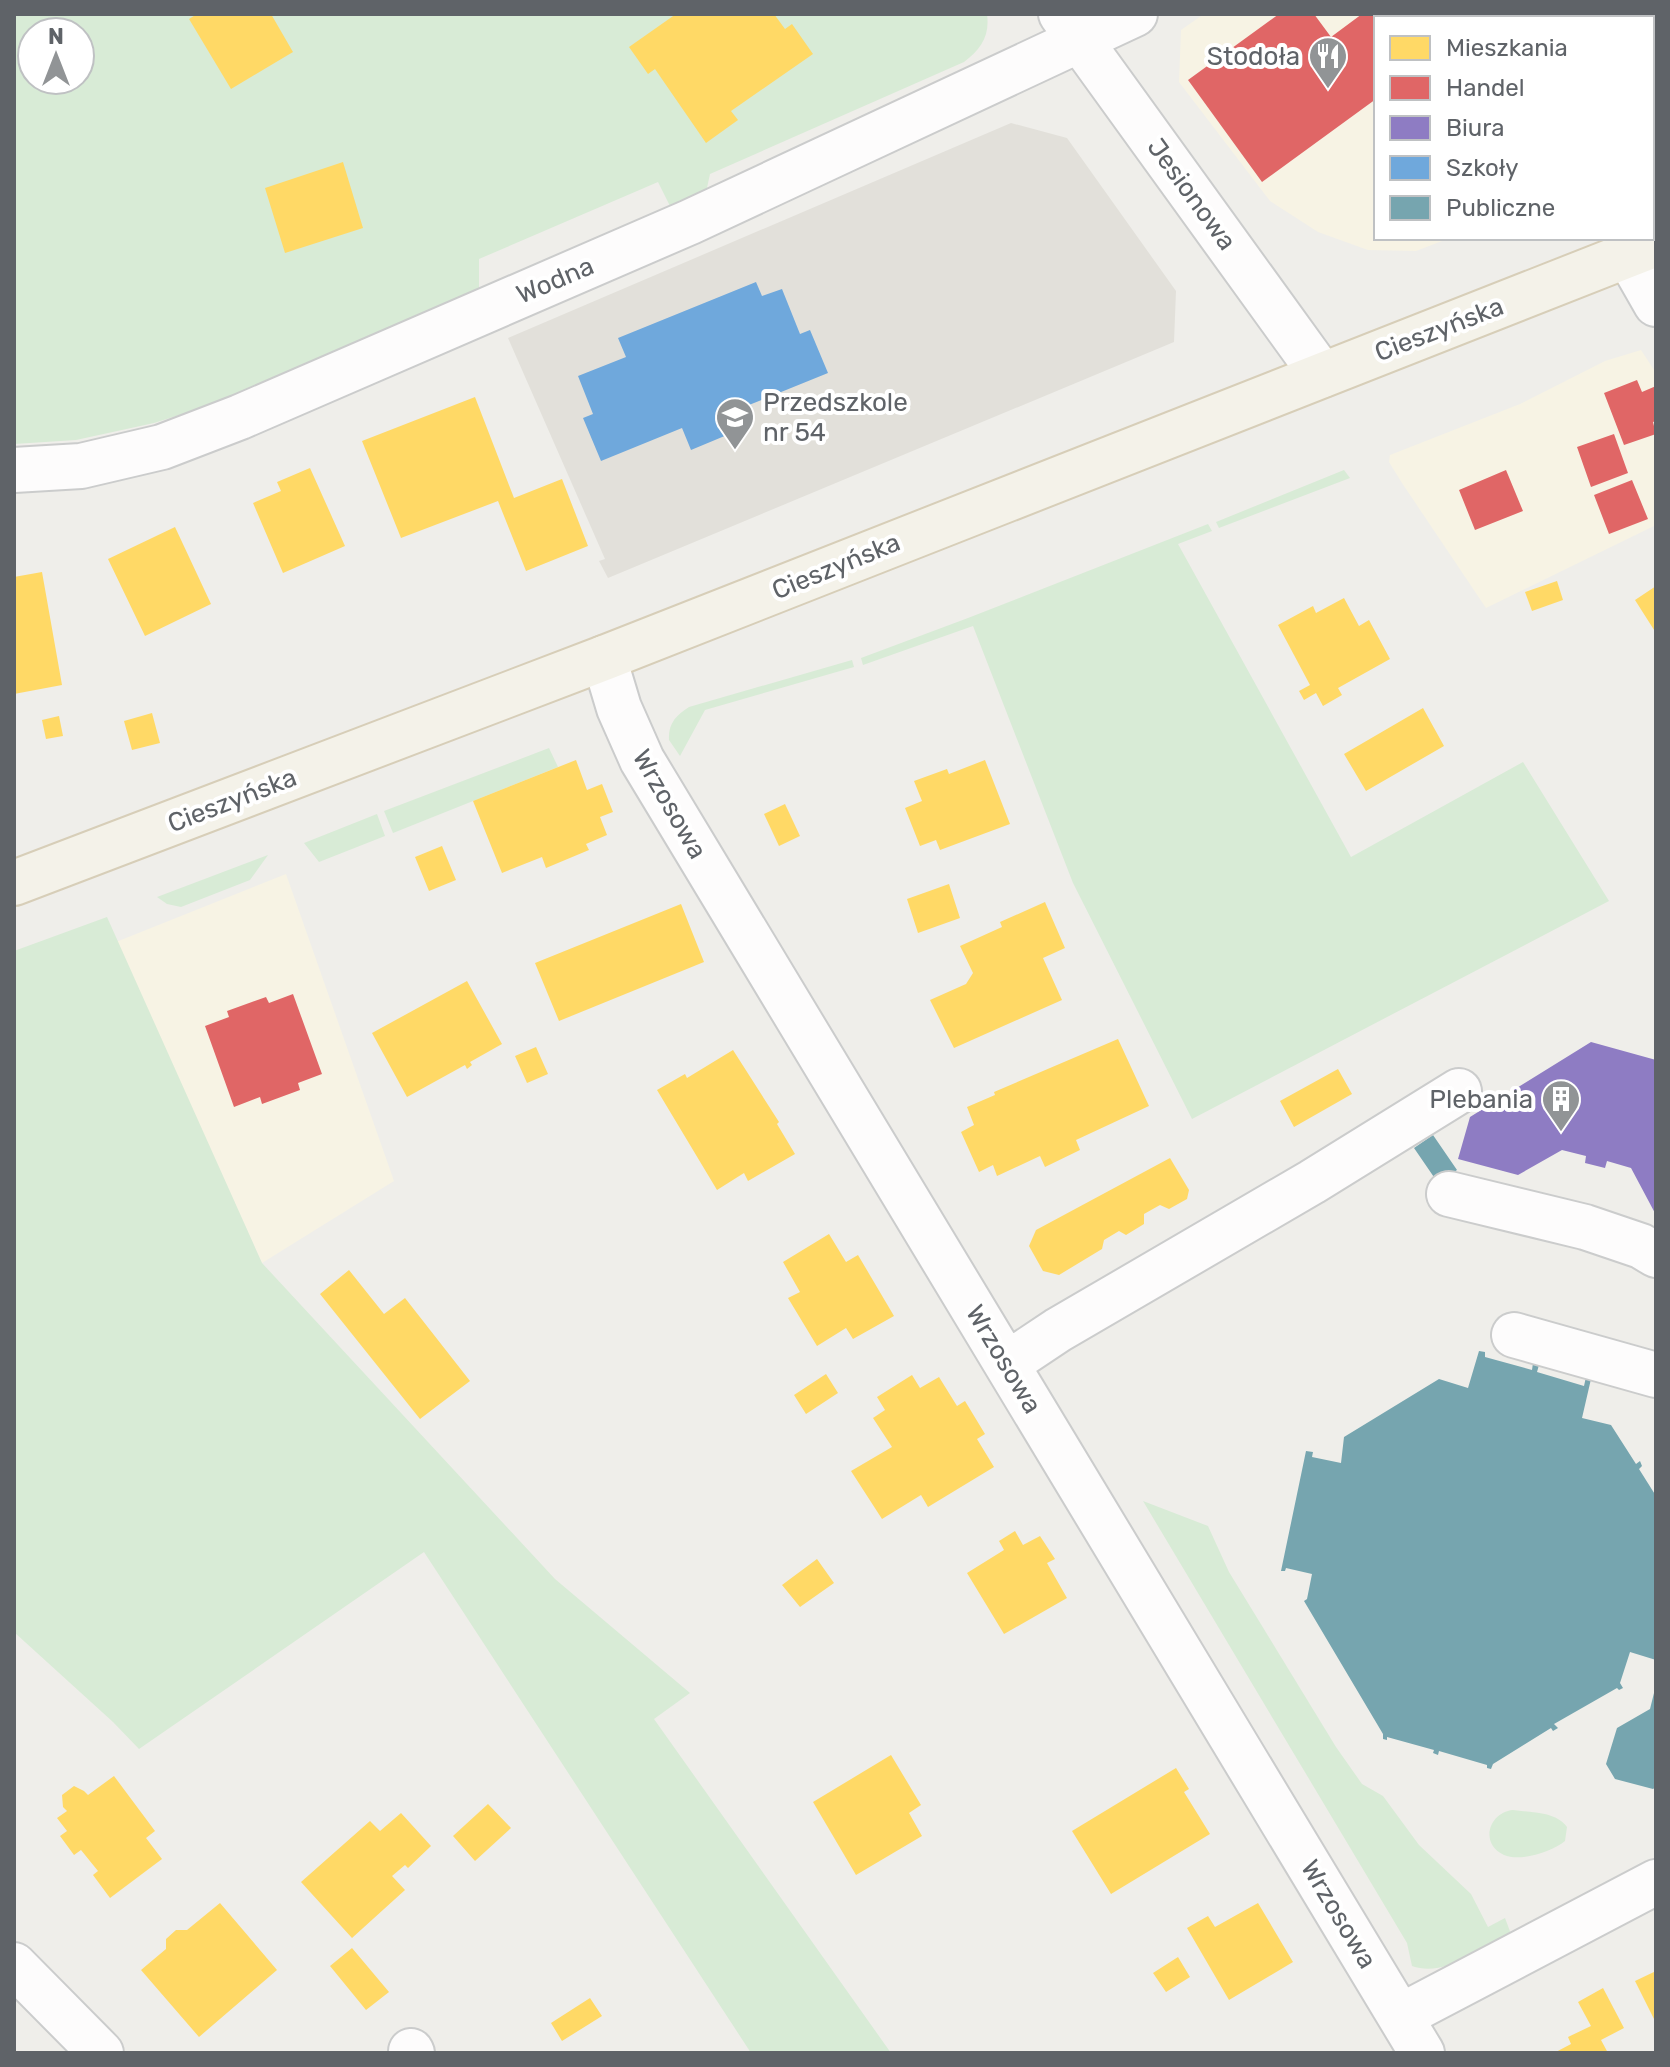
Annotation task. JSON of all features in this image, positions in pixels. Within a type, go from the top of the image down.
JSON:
[{"type":"main road","name":"Cieszyńska","points":[[14,883],[604,658],[1642,250]]},
{"type":"street","name":"Wodna","points":[[14,470],[81,466],[162,447],[240,417],[690,222],[1071,27],[1135,14]]},
{"type":"street","name":"Jesionowa","points":[[1071,27],[1322,375]]},
{"type":"street","points":[[1642,250],[1656,304]]},
{"type":"street","name":"Wrzosowa","points":[[604,658],[619,708],[642,760],[1422,2053]]},
{"type":"street","points":[[1007,1364],[1058,1330],[1312,1182],[1459,1091]]},
{"type":"street","points":[[1449,1194],[1585,1227],[1641,1246],[1656,1255]]},
{"type":"street","points":[[1514,1335],[1656,1375]]},
{"type":"street","points":[[1401,2016],[1656,1882]]},
{"type":"street","points":[[14,1965],[101,2053]]},
{"type":"shaded area","points":[[1204,14],[1656,14],[1656,163],[1654,16],[1374,16],[1374,240],[1445,240],[1416,251],[1368,250],[1318,232],[1270,201],[1179,82],[1181,30]]},
{"type":"shaded area","name":"Przedszkole nr 54","points":[[1011,123],[1067,138],[1176,291],[1174,342],[608,578],[599,561],[605,559],[508,338]]},
{"type":"shaded area","points":[[1641,350],[1656,373],[1656,525],[1486,608],[1402,483],[1389,462],[1390,455],[1520,404],[1605,361]]},
{"type":"shaded area","points":[[286,874],[394,1181],[262,1263],[116,942]]},
{"type":"green space","points":[[14,14],[987,14],[983,41],[964,62],[710,174],[705,197],[672,210],[658,182],[479,259],[479,292],[246,394],[154,423],[76,440],[14,444]]},
{"type":"green space","points":[[1344,470],[1350,478],[1219,528],[1216,522]]},
{"type":"green space","points":[[1208,524],[1212,531],[1178,544],[1351,857],[1523,762],[1609,901],[1192,1119],[1073,883],[973,626],[863,665],[861,658]]},
{"type":"green space","points":[[852,660],[854,667],[705,710],[680,756],[669,740],[674,720],[689,707]]},
{"type":"green space","points":[[549,748],[558,767],[393,833],[384,811]]},
{"type":"green space","points":[[377,814],[385,836],[319,862],[304,843]]},
{"type":"green space","points":[[268,855],[250,880],[181,907],[167,904],[157,897]]},
{"type":"green space","points":[[107,917],[262,1263],[555,1579],[690,1693],[654,1719],[891,2053],[751,2053],[424,1552],[139,1749],[14,1632],[14,951]]},
{"type":"green space","points":[[1143,1501],[1208,1526],[1229,1572],[1362,1784],[1383,1796],[1419,1845],[1471,1894],[1488,1927],[1505,1918],[1511,1934],[1450,1965],[1424,1969],[1412,1966],[1407,1943]]},
{"type":"green space","points":[[1513,1810],[1556,1818],[1567,1827],[1565,1841],[1536,1855],[1504,1855],[1491,1844],[1490,1829],[1498,1816]]},
{"type":"building: Mieszkania","points":[[197,14],[271,14],[293,52],[231,89],[189,19]]},
{"type":"building: Mieszkania","points":[[676,14],[774,14],[785,29],[792,24],[813,54],[731,111],[738,120],[706,143],[655,69],[648,74],[629,47]]},
{"type":"building: Mieszkania","points":[[343,162],[363,228],[285,253],[265,188]]},
{"type":"building: Mieszkania","points":[[475,397],[514,498],[562,479],[588,546],[526,571],[498,501],[401,538],[362,441]]},
{"type":"building: Mieszkania","points":[[310,468],[345,546],[283,573],[253,503],[281,491],[277,482]]},
{"type":"building: Mieszkania","points":[[175,527],[211,604],[145,636],[108,559]]},
{"type":"building: Mieszkania","points":[[42,572],[62,685],[14,694],[14,577]]},
{"type":"building: Mieszkania","points":[[1557,581],[1563,600],[1532,611],[1525,592]]},
{"type":"building: Mieszkania","points":[[1656,586],[1656,633],[1635,600]]},
{"type":"building: Mieszkania","points":[[1344,598],[1359,626],[1369,620],[1390,659],[1338,688],[1342,695],[1323,706],[1316,693],[1304,700],[1299,691],[1310,685],[1278,625],[1313,606],[1316,613]]},
{"type":"building: Mieszkania","points":[[1423,708],[1444,746],[1366,791],[1344,754]]},
{"type":"building: Mieszkania","points":[[152,713],[160,743],[132,750],[124,721]]},
{"type":"building: Mieszkania","points":[[59,716],[63,736],[46,739],[42,720]]},
{"type":"building: Mieszkania","points":[[576,760],[587,790],[602,784],[613,812],[600,817],[607,835],[586,844],[589,850],[546,868],[542,857],[502,873],[473,801]]},
{"type":"building: Mieszkania","points":[[985,760],[1010,824],[940,850],[936,840],[920,846],[905,808],[922,801],[914,781],[947,769],[949,774]]},
{"type":"building: Mieszkania","points":[[785,804],[800,836],[779,846],[764,814]]},
{"type":"building: Mieszkania","points":[[442,846],[456,880],[429,891],[415,857]]},
{"type":"building: Mieszkania","points":[[949,884],[960,918],[918,933],[907,899]]},
{"type":"building: Mieszkania","points":[[1045,902],[1065,948],[1043,958],[1062,1000],[954,1048],[930,1000],[966,984],[973,973],[960,946],[1002,927],[1000,922]]},
{"type":"building: Mieszkania","points":[[681,904],[704,962],[559,1021],[535,963]]},
{"type":"building: Mieszkania","points":[[467,981],[502,1044],[470,1062],[472,1065],[467,1069],[465,1065],[407,1097],[372,1033]]},
{"type":"building: Mieszkania","points":[[1118,1039],[1149,1106],[1076,1140],[1080,1150],[1045,1167],[1040,1156],[997,1176],[993,1165],[979,1172],[961,1132],[974,1125],[967,1107],[995,1095],[994,1092]]},
{"type":"building: Mieszkania","points":[[536,1047],[548,1074],[527,1083],[515,1056]]},
{"type":"building: Mieszkania","points":[[733,1050],[779,1122],[777,1124],[795,1154],[748,1181],[744,1173],[717,1190],[657,1090],[685,1074],[687,1078]]},
{"type":"building: Mieszkania","points":[[1338,1069],[1352,1094],[1294,1127],[1280,1101]]},
{"type":"building: Mieszkania","points":[[1170,1158],[1189,1190],[1187,1199],[1169,1209],[1160,1205],[1144,1214],[1144,1224],[1126,1235],[1119,1231],[1104,1240],[1102,1249],[1059,1275],[1043,1271],[1029,1246],[1036,1230]]},
{"type":"building: Mieszkania","points":[[829,1234],[846,1262],[858,1255],[894,1316],[853,1339],[846,1328],[817,1346],[788,1298],[800,1292],[783,1262]]},
{"type":"building: Mieszkania","points":[[349,1270],[384,1314],[405,1298],[470,1381],[420,1419],[320,1294]]},
{"type":"building: Mieszkania","points":[[826,1374],[838,1393],[806,1414],[794,1395]]},
{"type":"building: Mieszkania","points":[[912,1375],[920,1388],[939,1377],[957,1406],[965,1401],[985,1434],[977,1439],[994,1467],[928,1507],[921,1495],[882,1519],[851,1471],[892,1447],[873,1418],[885,1410],[877,1397]]},
{"type":"building: Mieszkania","points":[[1015,1531],[1023,1545],[1040,1536],[1055,1559],[1047,1563],[1067,1598],[1004,1634],[967,1573],[1004,1550],[999,1541]]},
{"type":"building: Mieszkania","points":[[817,1559],[834,1583],[800,1607],[782,1585]]},
{"type":"building: Mieszkania","points":[[891,1755],[921,1805],[909,1813],[922,1836],[856,1875],[813,1802]]},
{"type":"building: Mieszkania","points":[[1176,1768],[1189,1789],[1184,1792],[1210,1834],[1111,1894],[1072,1831]]},
{"type":"building: Mieszkania","points":[[114,1776],[155,1831],[146,1838],[162,1859],[110,1898],[93,1875],[98,1871],[81,1850],[74,1855],[60,1836],[67,1831],[57,1818],[67,1811],[63,1807],[62,1795],[74,1786],[88,1795]]},
{"type":"building: Mieszkania","points":[[488,1804],[511,1828],[475,1861],[453,1836]]},
{"type":"building: Mieszkania","points":[[401,1813],[431,1846],[408,1868],[405,1865],[392,1876],[405,1890],[352,1938],[301,1882],[370,1821],[380,1831]]},
{"type":"building: Mieszkania","points":[[220,1903],[277,1970],[199,2037],[141,1970],[166,1949],[166,1939],[176,1930],[187,1930]]},
{"type":"building: Mieszkania","points":[[1258,1903],[1293,1962],[1229,2000],[1187,1928],[1208,1916],[1215,1927]]},
{"type":"building: Mieszkania","points":[[352,1948],[389,1992],[366,2010],[330,1966]]},
{"type":"building: Mieszkania","points":[[1178,1957],[1190,1977],[1166,1992],[1153,1973]]},
{"type":"building: Mieszkania","points":[[1656,1971],[1656,2023],[1635,1981]]},
{"type":"building: Mieszkania","points":[[1603,1988],[1624,2028],[1601,2040],[1608,2053],[1554,2053],[1571,2044],[1568,2037],[1591,2026],[1578,2002]]},
{"type":"building: Mieszkania","points":[[590,1998],[602,2016],[562,2041],[551,2023]]},
{"type":"building: Handel","points":[[1279,14],[1314,14],[1331,37],[1362,14],[1642,16],[1374,16],[1374,100],[1262,182],[1188,80]]},
{"type":"building: Handel","points":[[1637,380],[1642,392],[1656,386],[1656,421],[1653,422],[1656,434],[1624,445],[1604,393]]},
{"type":"building: Handel","points":[[1614,434],[1628,473],[1591,487],[1577,447]]},
{"type":"building: Handel","points":[[1506,470],[1523,511],[1475,530],[1459,490]]},
{"type":"building: Handel","points":[[1632,480],[1648,519],[1609,534],[1594,495]]},
{"type":"building: Handel","points":[[293,994],[322,1074],[298,1083],[300,1090],[262,1104],[260,1097],[234,1107],[205,1026],[229,1017],[227,1011],[266,997],[269,1003]]},
{"type":"building: Biura","name":"Plebania","points":[[1591,1042],[1656,1060],[1656,1215],[1631,1168],[1607,1161],[1605,1168],[1585,1163],[1586,1156],[1562,1150],[1518,1175],[1458,1159],[1470,1117]]},
{"type":"building: Szkoły","points":[[756,282],[762,296],[782,289],[800,334],[810,330],[828,373],[744,407],[751,425],[691,450],[682,428],[601,461],[583,418],[593,414],[578,376],[626,357],[618,338]]},
{"type":"building: Publiczne","points":[[1433,1135],[1457,1170],[1438,1183],[1414,1148]]},
{"type":"building: Publiczne","points":[[1479,1351],[1485,1352],[1485,1357],[1532,1370],[1533,1363],[1539,1365],[1537,1372],[1584,1386],[1586,1377],[1591,1379],[1582,1418],[1611,1425],[1636,1464],[1640,1461],[1642,1466],[1639,1469],[1656,1496],[1656,1660],[1630,1652],[1620,1683],[1623,1688],[1617,1688],[1554,1724],[1558,1728],[1553,1731],[1551,1728],[1493,1764],[1491,1769],[1487,1765],[1439,1751],[1438,1755],[1433,1753],[1434,1750],[1387,1737],[1387,1740],[1383,1739],[1383,1734],[1304,1601],[1312,1574],[1286,1568],[1281,1571],[1306,1451],[1313,1452],[1312,1457],[1341,1463],[1344,1437],[1439,1379],[1468,1388]]},
{"type":"building: Publiczne","points":[[1655,1689],[1656,1787],[1653,1789],[1615,1779],[1606,1764],[1617,1728],[1650,1709]]},
{"type":"place","name":"Stodoła","points":[[1328,90]]},
{"type":"place","name":"Przedszkole nr 54","points":[[735,451]]},
{"type":"place","name":"Plebania","points":[[1561,1133]]}]
